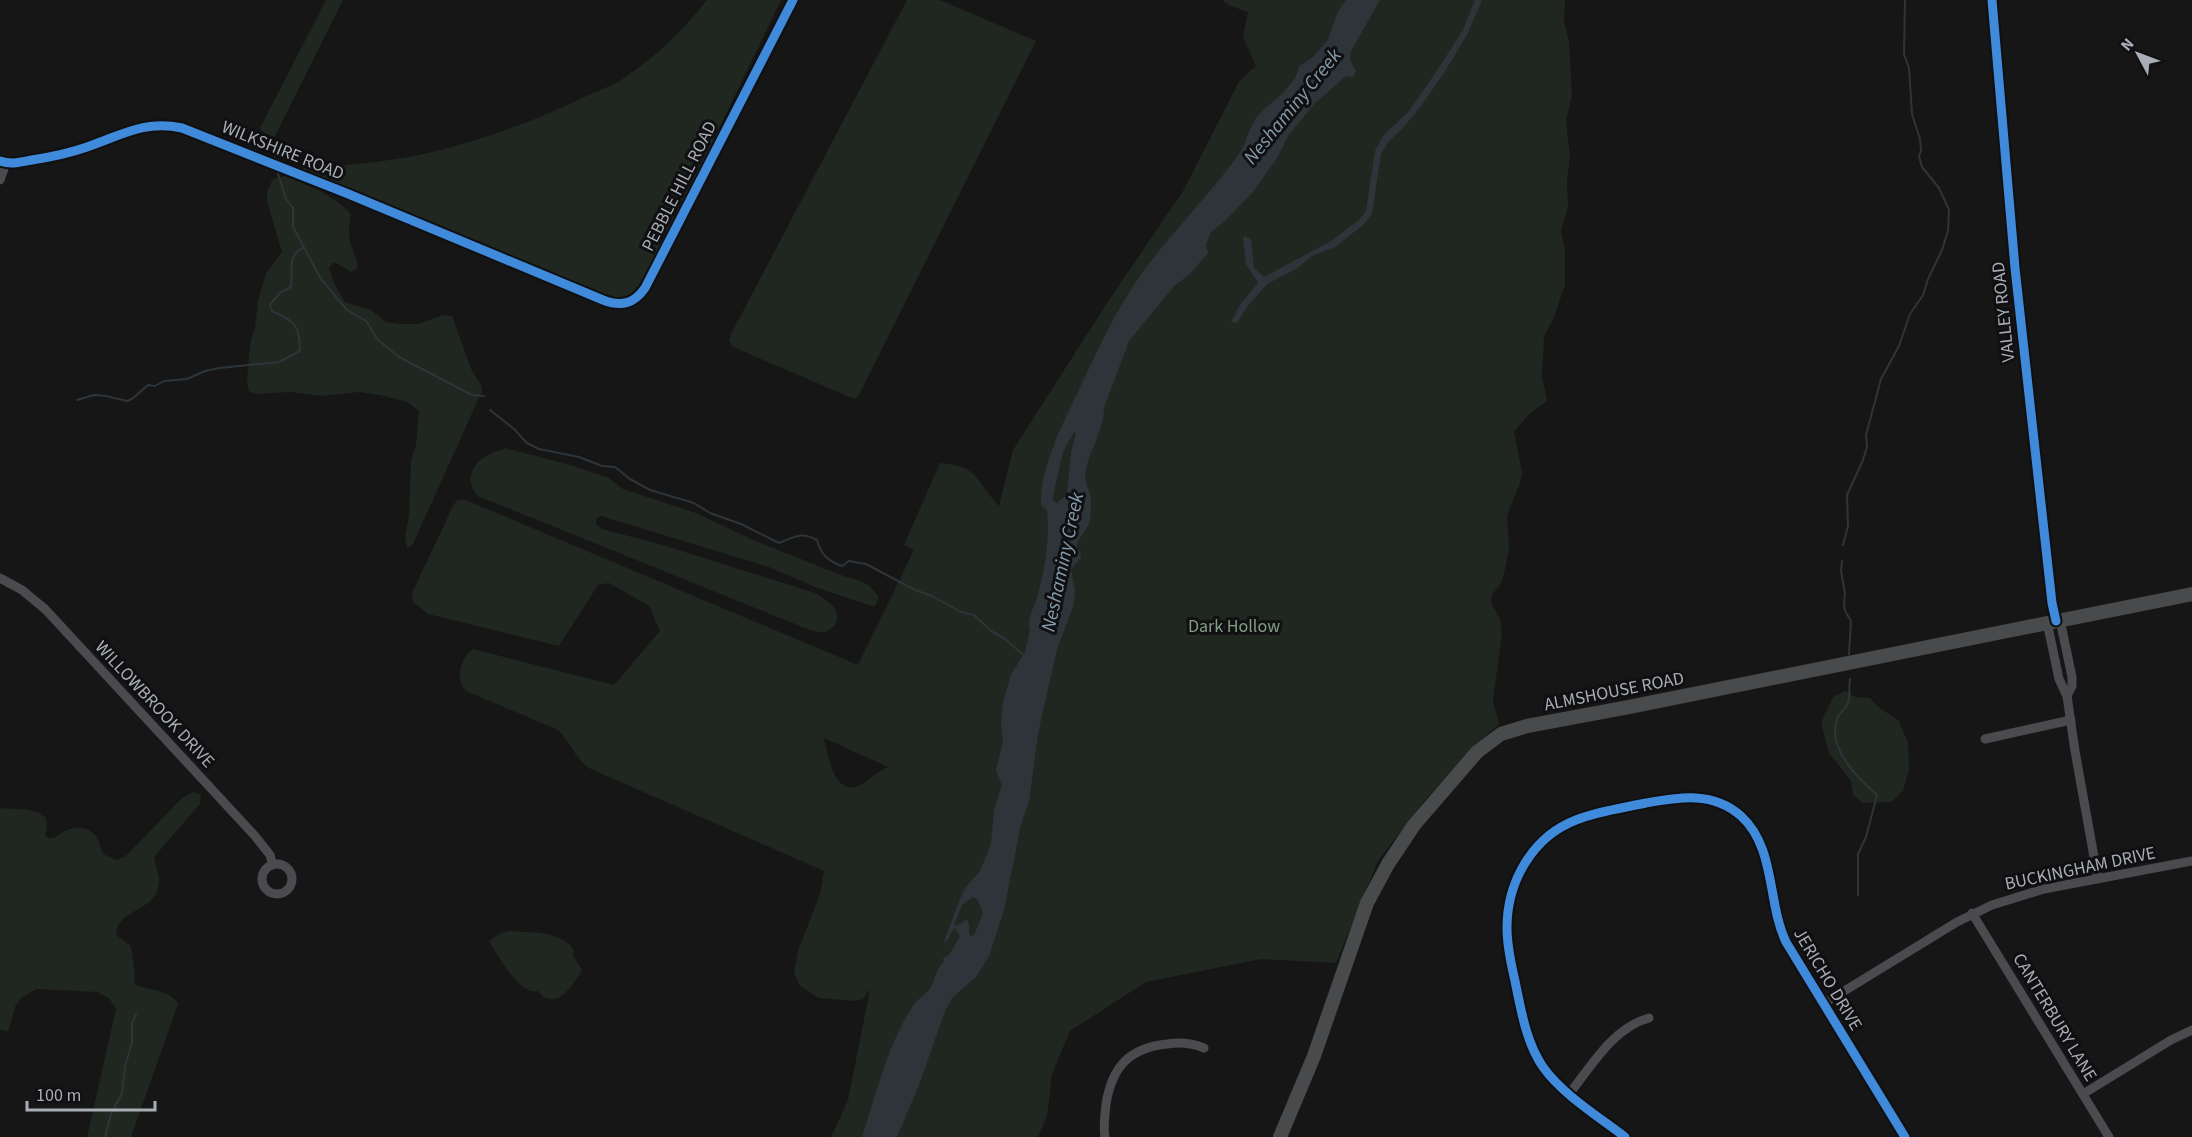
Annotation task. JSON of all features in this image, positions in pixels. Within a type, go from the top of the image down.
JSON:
[{"type":"main road","name":"ALMSHOUSE ROAD","points":[[1280,1137],[1314,1056],[1360,919],[1374,888],[1414,825],[1473,757],[1493,739],[1517,728],[2192,594]]},
{"type":"street","name":"PEBBLE HILL ROAD","points":[[546,277],[618,305],[628,304],[642,293],[793,0]]},
{"type":"street","name":"VALLEY ROAD","points":[[1992,0],[2018,292],[2054,621]]},
{"type":"street","name":"WILKSHIRE ROAD","points":[[3,162],[43,158],[78,150],[123,132],[152,125],[173,126],[198,133],[546,277]]},
{"type":"street","points":[[0,180],[3,162]]},
{"type":"street","name":"WILLOWBROOK DRIVE","points":[[0,578],[22,590],[45,609],[255,836],[270,855],[273,865]]},
{"type":"street","points":[[2054,621],[2072,677],[2072,686],[2067,696]]},
{"type":"street","points":[[2054,621],[2060,679],[2067,696],[2098,879]]},
{"type":"street","points":[[1985,739],[2071,720]]},
{"type":"street","name":"JERICHO DRIVE","points":[[1625,1137],[1570,1094],[1544,1068],[1530,1043],[1510,959],[1507,929],[1510,900],[1514,885],[1529,857],[1551,834],[1578,819],[1592,814],[1683,797],[1700,797],[1732,810],[1749,825],[1761,844],[1780,928],[1796,960],[1905,1137]]},
{"type":"street","name":"BUCKINGHAM DRIVE","points":[[1823,1004],[1972,913],[1992,905],[2044,890],[2192,861]]},
{"type":"street","name":"CANTERBURY LANE","points":[[1972,913],[2109,1137]]},
{"type":"street","points":[[1570,1094],[1602,1052],[1621,1032],[1649,1018]]},
{"type":"street","points":[[2083,1094],[2171,1040],[2192,1030]]},
{"type":"street","points":[[1105,1137],[1104,1120],[1109,1087],[1117,1069],[1125,1060],[1137,1052],[1159,1045],[1185,1043],[1204,1048]]},
{"type":"green space","points":[[326,0],[343,0],[274,138],[261,131],[260,128]]},
{"type":"green space","points":[[707,0],[781,0],[686,197],[641,283],[630,295],[620,301],[303,171],[300,167],[302,160],[322,165],[342,165],[386,161],[416,155],[476,140],[535,119],[624,78],[668,42]]},
{"type":"green space","points":[[907,0],[940,0],[1036,41],[860,393],[856,398],[852,398],[733,347],[729,341]]},
{"type":"green space","name":"Dark Hollow","points":[[1222,0],[1565,0],[1564,22],[1569,41],[1572,95],[1566,120],[1570,157],[1567,183],[1568,207],[1561,230],[1565,250],[1565,285],[1544,337],[1542,376],[1547,401],[1529,414],[1514,432],[1522,472],[1507,516],[1509,548],[1504,574],[1501,583],[1492,595],[1491,603],[1500,619],[1502,633],[1493,701],[1499,724],[1472,749],[1425,800],[1378,861],[1336,963],[1261,959],[1146,982],[1070,1031],[1052,1074],[1047,1116],[1038,1137],[831,1137],[848,1100],[870,989],[863,999],[856,1001],[819,998],[800,986],[794,973],[798,951],[820,894],[824,871],[591,769],[581,761],[558,730],[466,691],[461,681],[462,663],[473,649],[614,685],[660,631],[649,606],[609,583],[598,585],[559,646],[428,614],[413,602],[412,593],[454,504],[458,500],[466,500],[858,665],[914,550],[904,545],[940,463],[962,467],[970,471],[999,506],[1013,450],[1107,303],[1183,191],[1240,80],[1256,66],[1243,37],[1248,12],[1228,5]],"holes":[[[824,738],[888,767],[864,783],[854,787],[846,786],[839,782],[835,774]]]},
{"type":"green space","points":[[284,176],[328,196],[351,214],[349,237],[357,269],[351,272],[334,262],[329,268],[335,285],[345,302],[371,310],[386,322],[399,324],[418,324],[444,315],[452,316],[472,371],[481,385],[482,391],[413,544],[407,548],[405,538],[409,514],[411,460],[416,445],[419,411],[407,402],[359,392],[322,396],[290,392],[256,394],[249,391],[247,382],[249,354],[258,301],[266,273],[282,252],[267,201],[267,191],[273,179]]},
{"type":"green space","points":[[505,448],[567,464],[609,478],[623,489],[696,513],[751,539],[861,581],[879,597],[875,606],[872,606],[818,588],[769,567],[601,516],[596,519],[596,524],[602,529],[663,545],[815,593],[833,606],[837,612],[837,619],[832,628],[825,632],[810,630],[480,497],[471,485],[472,471],[484,457]]},
{"type":"green space","points":[[1845,691],[1855,697],[1870,698],[1877,706],[1899,721],[1908,743],[1909,770],[1903,790],[1892,802],[1863,803],[1853,795],[1851,781],[1829,753],[1821,723],[1833,697]]},
{"type":"green space","points":[[193,792],[201,795],[200,804],[154,857],[159,881],[156,893],[144,906],[123,920],[118,926],[116,935],[131,946],[134,984],[164,993],[178,1004],[131,1137],[87,1137],[116,1009],[109,998],[97,992],[37,989],[22,997],[15,1007],[8,1032],[0,1029],[0,808],[24,809],[40,814],[46,818],[45,835],[48,838],[74,828],[89,830],[96,836],[103,854],[117,860],[127,855],[182,798]]},
{"type":"green space","points":[[509,931],[545,934],[562,939],[569,944],[582,970],[569,989],[557,998],[551,999],[544,997],[538,991],[531,991],[517,981],[489,941]]},
{"type":"water","name":"Neshaminy Creek","points":[[1346,0],[1380,0],[1350,53],[1350,60],[1356,71],[1353,77],[1346,76],[1314,104],[1288,136],[1277,158],[1253,192],[1211,232],[1206,245],[1208,253],[1189,275],[1175,285],[1129,341],[1104,408],[1101,426],[1088,462],[1085,479],[1091,497],[1090,517],[1089,524],[1077,544],[1081,558],[1071,569],[1075,591],[1073,607],[1058,646],[1038,734],[1029,802],[1021,824],[1004,910],[989,956],[976,977],[952,998],[945,1011],[919,1085],[897,1137],[862,1137],[896,1037],[913,1006],[929,990],[944,962],[943,958],[949,955],[960,936],[954,928],[947,941],[944,942],[960,899],[966,887],[980,871],[991,844],[994,810],[1002,785],[996,771],[1003,741],[1001,723],[1003,702],[1011,674],[1025,653],[1030,618],[1042,577],[1048,521],[1047,510],[1041,505],[1042,492],[1047,464],[1057,436],[1105,336],[1139,277],[1239,154],[1257,117],[1288,88],[1299,66],[1312,58],[1328,40],[1338,11]],"holes":[[[1074,432],[1076,433],[1071,452],[1067,495],[1057,503],[1053,501],[1053,496],[1063,452]],[[973,897],[977,899],[983,913],[974,935],[971,936],[967,919],[957,926],[954,924],[962,905]]]},
{"type":"water","points":[[1475,0],[1482,0],[1468,33],[1444,73],[1421,106],[1389,141],[1381,154],[1372,214],[1363,225],[1335,247],[1312,256],[1296,269],[1267,284],[1247,307],[1237,323],[1231,322],[1241,303],[1258,283],[1246,264],[1243,238],[1245,236],[1251,239],[1254,268],[1264,277],[1331,241],[1359,220],[1366,211],[1375,151],[1383,136],[1409,111],[1438,69],[1463,30]]},
{"type":"waterway","points":[[1843,545],[1848,526],[1847,495],[1867,447],[1866,435],[1881,379],[1899,346],[1910,314],[1923,295],[1948,231],[1949,210],[1939,188],[1922,167],[1919,156],[1920,139],[1912,114],[1909,68],[1904,54],[1905,0]]},
{"type":"waterway","points":[[273,150],[275,157]]},
{"type":"waterway","points":[[278,174],[286,199],[293,208],[293,227],[321,279],[347,310],[366,321],[378,340],[399,357],[472,395],[484,396]]},
{"type":"waterway","points":[[77,400],[94,395],[127,401],[148,385],[155,386],[164,381],[187,379],[205,371],[220,368],[279,362],[300,351],[299,336],[295,325],[272,311],[270,304],[281,292],[291,287],[292,260],[303,248]]},
{"type":"waterway","points":[[490,410],[527,443],[539,449],[579,457],[602,466],[615,467],[650,490],[694,503],[710,513],[741,524],[779,543],[798,536],[811,537],[817,540],[823,554],[833,562],[842,566],[849,561],[866,564],[961,612],[974,615],[991,631],[1025,655]]},
{"type":"waterway","points":[[1842,561],[1845,611],[1851,621],[1849,654]]},
{"type":"waterway","points":[[1850,679],[1848,703],[1837,719],[1836,741],[1846,762],[1877,795],[1866,837],[1858,854],[1858,895]]},
{"type":"waterway","points":[[105,1137],[111,1114],[122,1093],[125,1066],[132,1043],[132,1024],[136,1014]]},
{"type":"cycle path","points":[[0,161],[16,163],[60,155],[144,127],[182,128],[346,193],[603,300],[627,303],[636,298],[645,288],[793,0]]},
{"type":"cycle path","points":[[1992,0],[2015,268],[2052,603],[2056,621]]},
{"type":"cycle path","points":[[1625,1137],[1560,1087],[1537,1057],[1522,1014],[1508,948],[1508,911],[1517,878],[1525,863],[1535,850],[1560,828],[1584,817],[1611,810],[1684,798],[1708,799],[1730,808],[1741,816],[1752,829],[1766,859],[1776,910],[1786,942],[1905,1137]]}]
